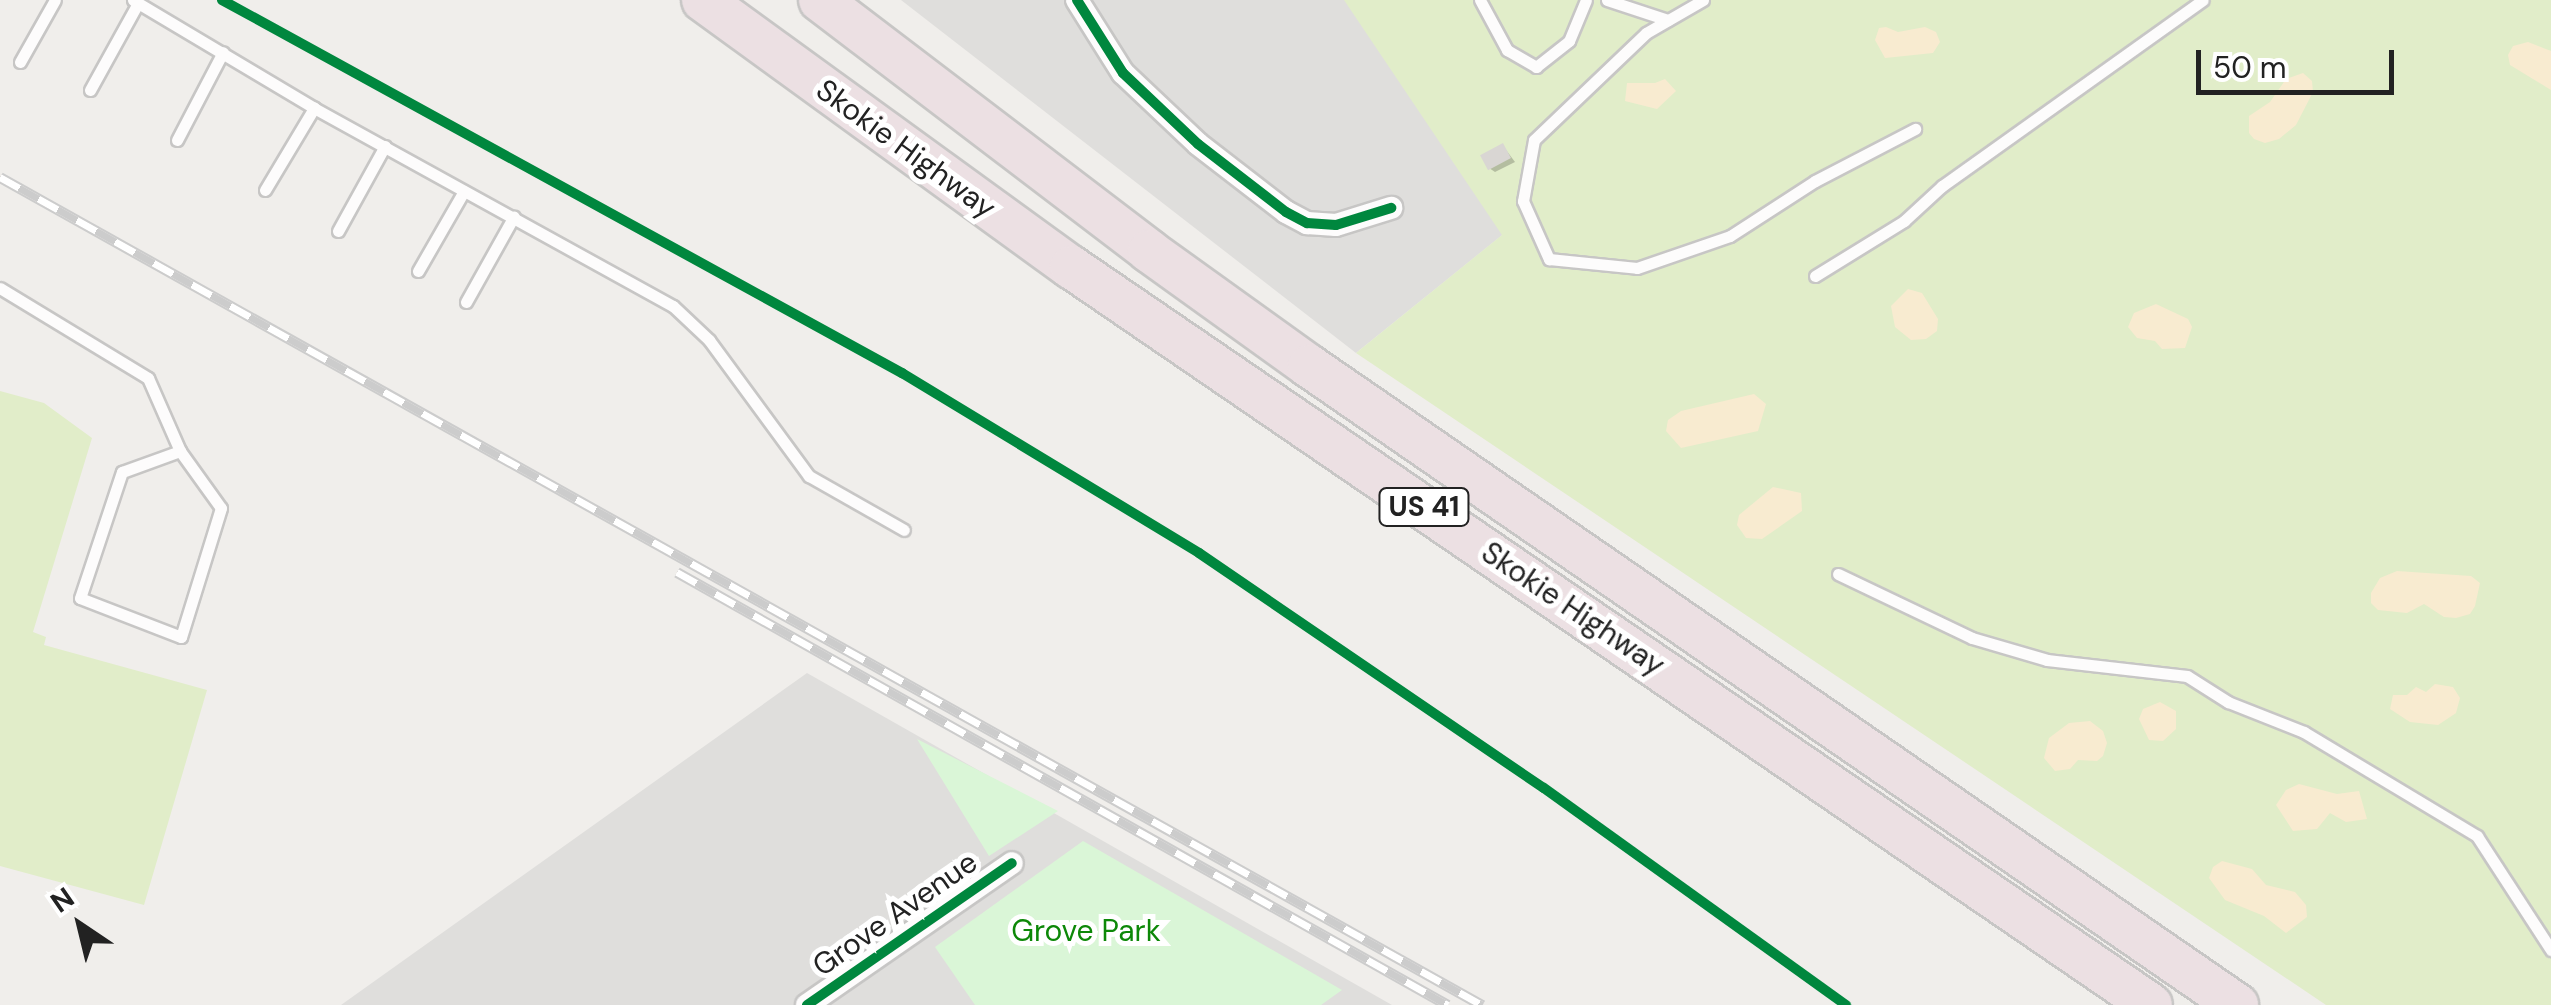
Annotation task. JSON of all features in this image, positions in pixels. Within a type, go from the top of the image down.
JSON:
[{"type":"highway","name":"Skokie Highway","points":[[703,0],[1071,268],[2151,1005]]},
{"type":"highway","name":"Skokie Highway","points":[[820,0],[1134,240],[1309,366],[2237,1005]]},
{"type":"street","points":[[1077,0],[1124,73],[1198,144],[1286,212],[1307,222],[1336,225],[1391,208]]},
{"type":"street","name":"Grove Avenue","points":[[807,1005],[1012,863]]},
{"type":"lane","points":[[20,62],[54,0]]},
{"type":"lane","points":[[1480,0],[1507,50],[1536,67],[1569,41],[1586,0]]},
{"type":"lane","points":[[1606,0],[1668,20]]},
{"type":"lane","points":[[1703,0],[1646,33],[1534,140],[1523,201],[1549,259],[1636,268],[1730,236],[1814,180],[1915,129]]},
{"type":"lane","points":[[1815,276],[1904,222],[1942,186],[2203,0]]},
{"type":"lane","points":[[90,90],[136,1],[314,108],[673,306],[709,340],[809,476],[904,530]]},
{"type":"lane","points":[[176,140],[223,52]]},
{"type":"lane","points":[[265,190],[314,108]]},
{"type":"lane","points":[[338,230],[385,146]]},
{"type":"lane","points":[[418,271],[464,190]]},
{"type":"lane","points":[[466,302],[514,216]]},
{"type":"lane","points":[[0,288],[148,378],[180,450],[221,508],[181,637],[80,598],[122,472],[180,450]]},
{"type":"lane","points":[[1838,574],[1972,638],[2047,660],[2187,676],[2228,702],[2304,732],[2476,836],[2551,950]]},
{"type":"shaded area","points":[[901,0],[1372,0],[1506,232],[1356,353]]},
{"type":"shaded area","points":[[807,673],[1392,1005],[341,1005]]},
{"type":"green space","points":[[1344,0],[2551,0],[2551,1005],[2326,1005],[1356,353],[1502,235]]},
{"type":"green space","points":[[0,391],[44,403],[92,438],[33,632],[46,637],[44,645],[207,690],[144,905],[0,866]]},
{"type":"green space","name":"Grove Park","points":[[917,739],[1058,811],[989,856]]},
{"type":"green space","name":"Grove Park","points":[[1083,841],[1342,990],[1321,1005],[975,1005],[935,947]]},
{"type":"sand","points":[[1925,27],[1936,32],[1940,42],[1933,53],[1885,58],[1875,40],[1879,28],[1898,32]]},
{"type":"sand","points":[[2528,42],[2551,51],[2551,90],[2510,65],[2508,55],[2513,46]]},
{"type":"sand","points":[[2303,73],[2312,81],[2313,92],[2296,125],[2279,139],[2265,143],[2254,139],[2249,133],[2249,116],[2270,102],[2286,79]]},
{"type":"sand","points":[[1665,79],[1676,91],[1657,109],[1625,101],[1627,83]]},
{"type":"sand","points":[[1908,289],[1922,293],[1938,319],[1937,331],[1926,339],[1911,340],[1895,327],[1891,306]]},
{"type":"sand","points":[[2156,304],[2188,319],[2192,327],[2185,348],[2162,349],[2155,341],[2137,338],[2128,327],[2134,313]]},
{"type":"sand","points":[[1754,394],[1766,404],[1758,431],[1681,448],[1666,431],[1668,420],[1681,411]]},
{"type":"sand","points":[[1773,487],[1801,493],[1802,511],[1762,539],[1746,538],[1737,525],[1739,515]]},
{"type":"sand","points":[[2397,571],[2471,576],[2480,583],[2475,606],[2470,614],[2456,618],[2444,617],[2424,604],[2407,613],[2378,610],[2371,603],[2371,593],[2380,578]]},
{"type":"sand","points":[[2435,684],[2453,687],[2460,698],[2456,713],[2438,725],[2410,722],[2390,709],[2393,695],[2407,695],[2416,687],[2426,692]]},
{"type":"sand","points":[[2160,702],[2176,711],[2176,729],[2163,741],[2149,740],[2139,719],[2143,709]]},
{"type":"sand","points":[[2090,721],[2103,731],[2107,743],[2103,756],[2097,761],[2078,760],[2070,769],[2055,771],[2044,758],[2049,738],[2069,723]]},
{"type":"sand","points":[[2299,784],[2337,794],[2359,791],[2367,819],[2346,822],[2330,813],[2317,829],[2293,831],[2276,805],[2286,790]]},
{"type":"sand","points":[[2222,861],[2252,869],[2266,885],[2295,892],[2306,905],[2307,917],[2286,933],[2264,916],[2225,900],[2209,878],[2213,867]]},
{"type":"building","points":[[1503,143],[1511,158],[1488,170],[1480,155]]},
{"type":"railway","points":[[0,177],[1482,1005]]},
{"type":"railway","points":[[677,572],[1448,1005]]},
{"type":"cycle path","points":[[222,0],[902,373],[1199,553],[1544,788],[1846,1005]]},
{"type":"cycle path","points":[[1077,0],[1123,73],[1198,144],[1286,212],[1307,223],[1336,225],[1391,208]]},
{"type":"cycle path","points":[[807,1005],[1012,863]]}]
